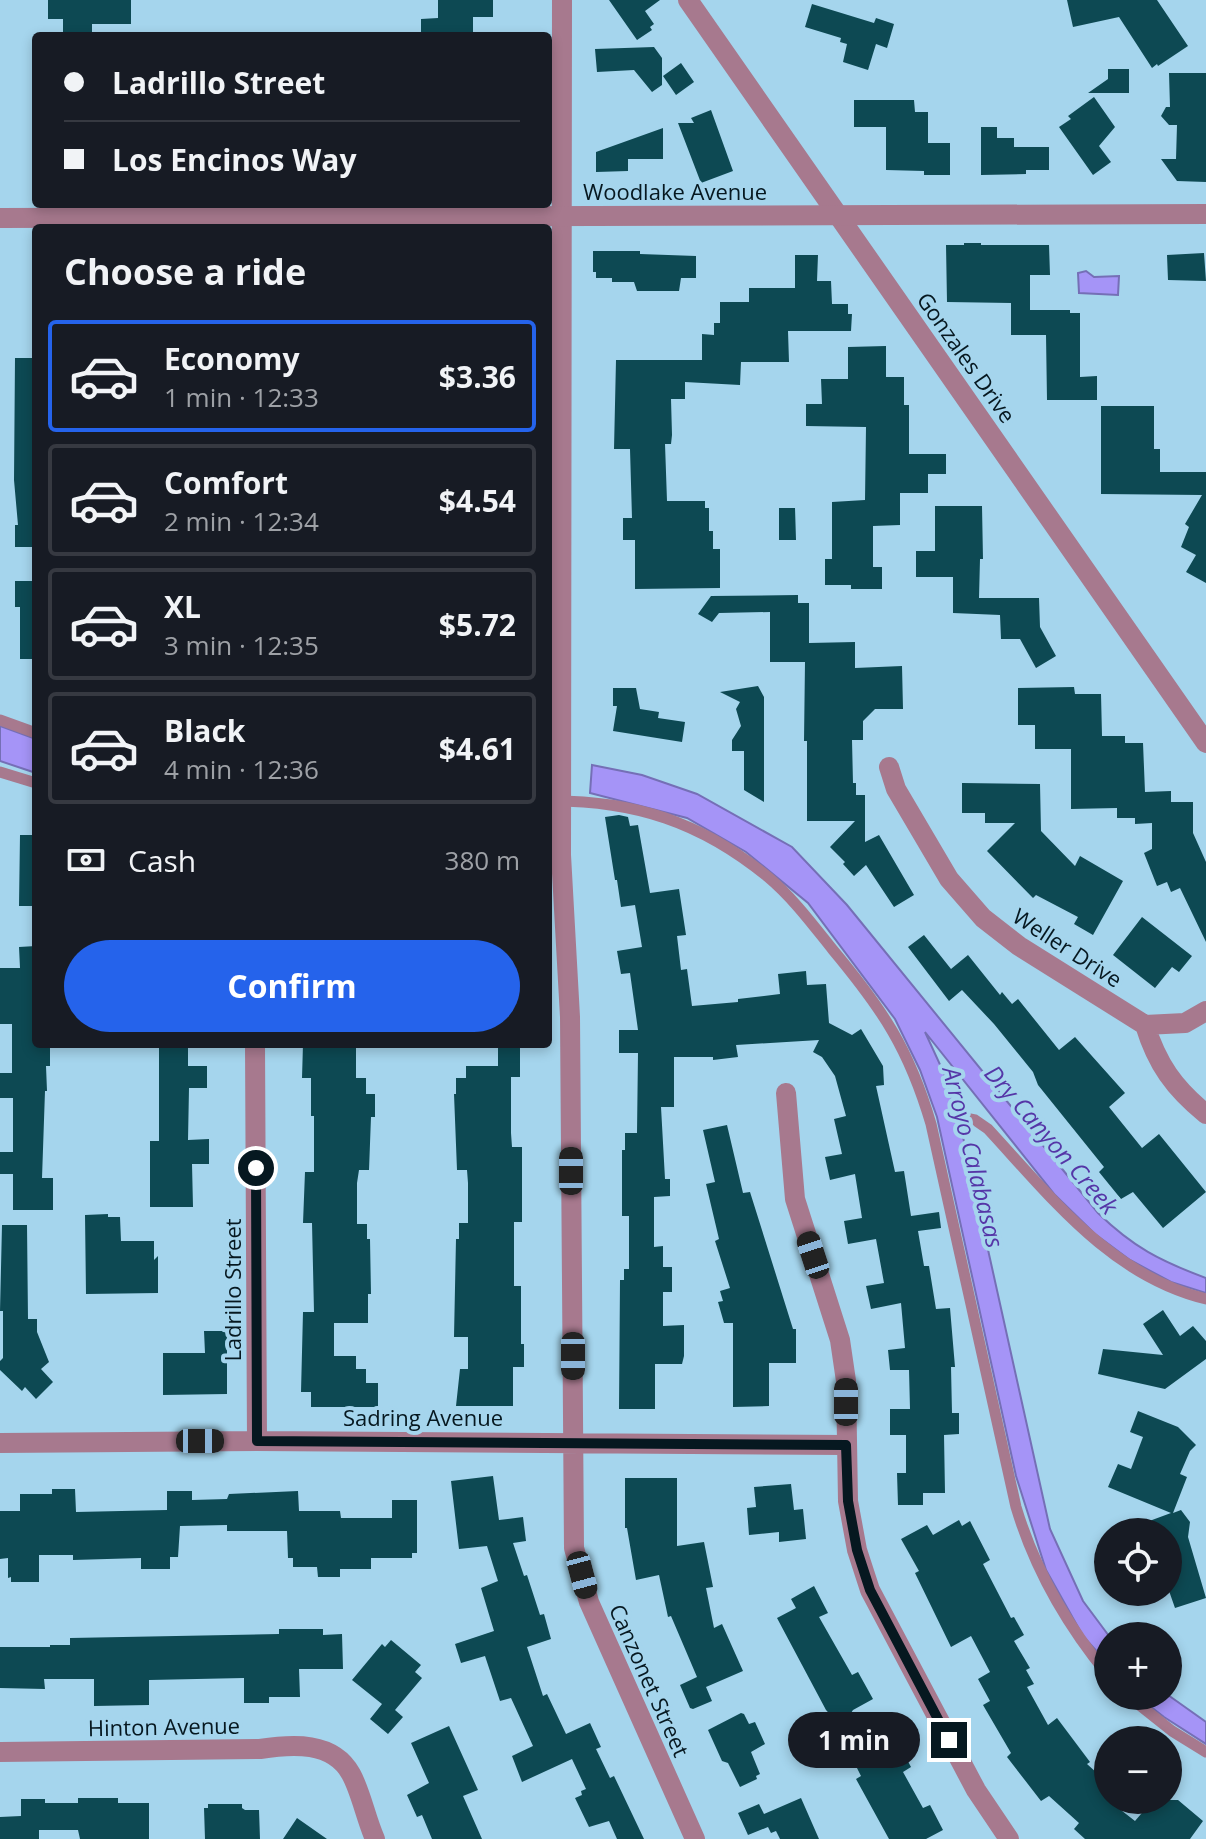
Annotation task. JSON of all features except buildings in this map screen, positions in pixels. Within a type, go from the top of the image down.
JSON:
[{"type":"street","name":"Canzonet Street","points":[[562,0],[555,800],[570,1017],[574,1548],[589,1602],[695,1839]]},
{"type":"street","name":"Gonzales Drive","points":[[688,0],[1206,743]]},
{"type":"street","name":"Woodlake Avenue","points":[[0,218],[254,222],[837,213],[1206,214]]},
{"type":"street","name":"Weller Drive","points":[[889,767],[896,789],[927,845],[949,879],[983,918],[1019,946],[1145,1025]]},
{"type":"street","points":[[1206,1011],[1185,1023],[1145,1025],[1154,1053],[1182,1094],[1206,1114]]},
{"type":"street","name":"Ladrillo Street","points":[[255,1048],[257,1441]]},
{"type":"street","points":[[786,1093],[795,1199],[840,1340],[846,1381],[848,1501],[857,1550],[870,1590],[976,1790],[1009,1839]]},
{"type":"street","name":"Sadring Avenue","points":[[0,1443],[573,1441],[846,1445]]},
{"type":"street","name":"Hinton Avenue","points":[[0,1752],[260,1749],[287,1745],[329,1750],[350,1772],[375,1839]]},
{"type":"lane","points":[[0,720],[32,732]]},
{"type":"lane","points":[[0,772],[32,782]]},
{"type":"lane","points":[[555,800],[597,801],[637,808],[697,831],[733,851],[769,878],[795,904],[885,1015],[913,1069],[931,1124],[1016,1507],[1026,1538],[1040,1574],[1094,1659]]},
{"type":"lane","points":[[960,1117],[975,1120],[988,1129],[1085,1232],[1109,1252],[1167,1286],[1206,1299]]},
{"type":"lane","points":[[1146,1710],[1206,1752]]},
{"type":"shaded area","points":[[1086,271],[1094,277],[1119,276],[1118,295],[1079,293],[1078,273]]},
{"type":"shaded area","points":[[0,726],[32,738],[32,772],[0,761]]},
{"type":"shaded area","points":[[592,765],[642,775],[697,794],[792,847],[847,905],[1098,1213],[1148,1252],[1206,1278],[1206,1293],[1171,1282],[1130,1260],[1095,1234],[1055,1195],[925,1032],[943,1071],[961,1128],[1050,1529],[1083,1601],[1099,1622],[1094,1622],[1094,1648],[1083,1636],[1046,1570],[1016,1476],[937,1117],[920,1070],[895,1019],[808,903],[746,852],[687,818],[590,793]]},
{"type":"shaded area","points":[[1182,1705],[1206,1722],[1206,1744],[1182,1726],[1155,1710],[1182,1710]]},
{"type":"route","points":[[256,1168],[257,1441],[846,1445],[848,1501],[857,1550],[870,1590],[949,1740]]},
{"type":"water label","name":"Dry Canyon Creek","points":[[1052,1139]]},
{"type":"water label","name":"Arroyo Calabasas","points":[[974,1157]]}]
